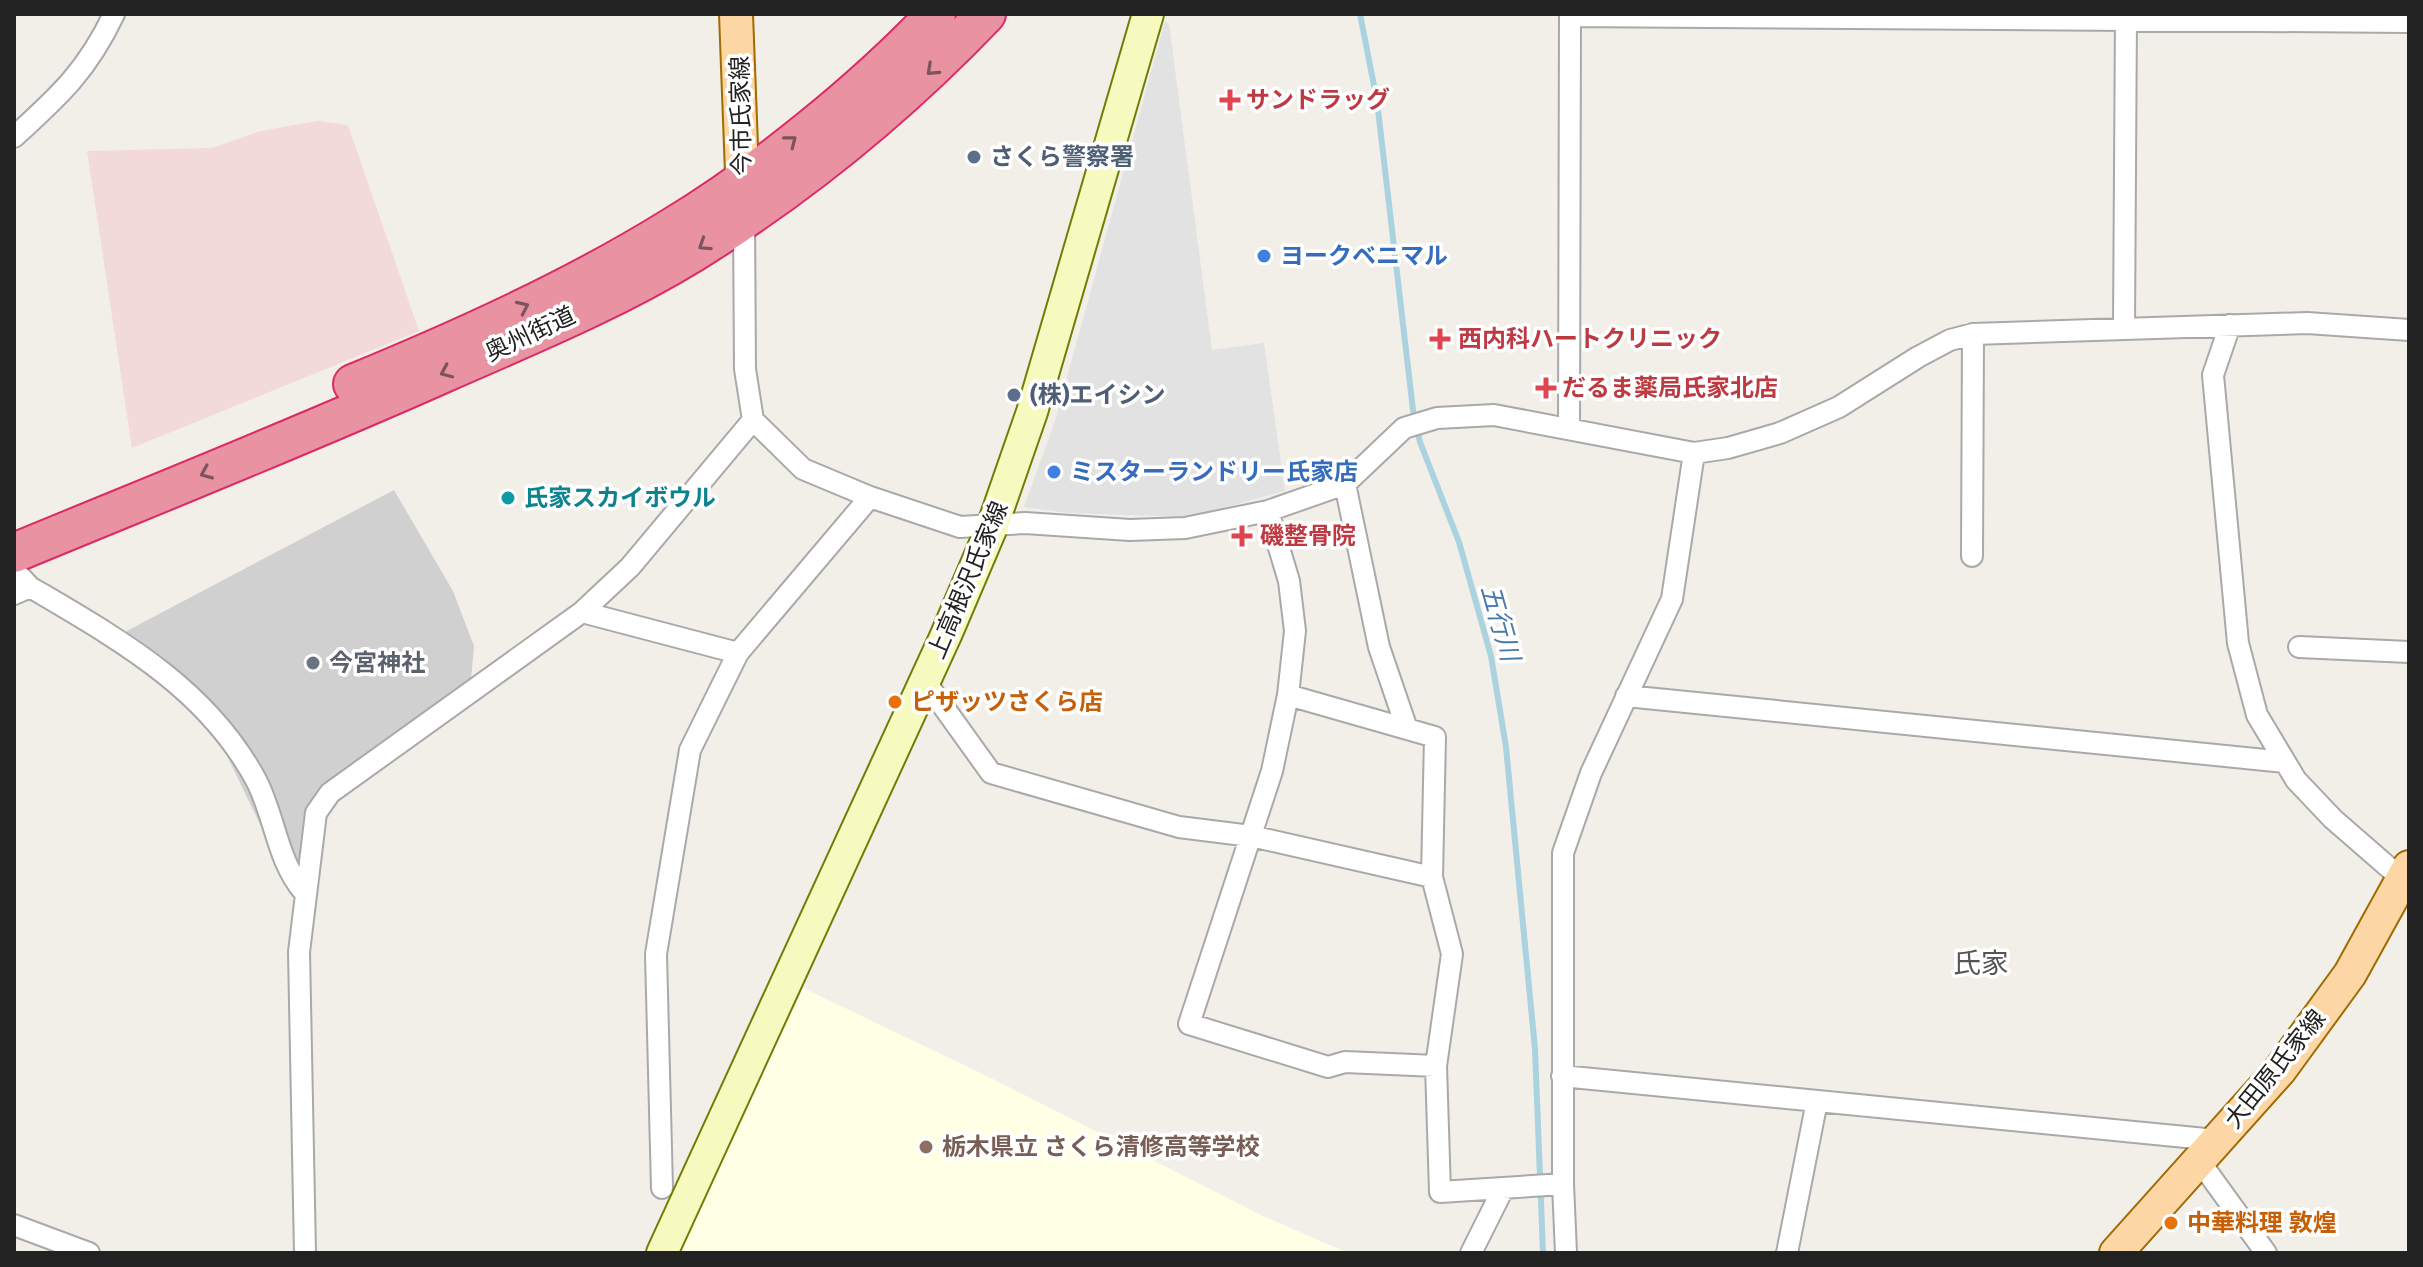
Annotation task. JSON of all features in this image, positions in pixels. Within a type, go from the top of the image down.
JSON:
[{"type":"highway","name":"奥州街道","points":[[14,524],[374,375],[545,297],[674,227],[843,101],[936,14]]},
{"type":"highway","name":"奥州街道","points":[[14,553],[384,400],[559,322],[690,254],[865,130],[937,66],[986,14]]},
{"type":"main road","name":"今市氏家線","points":[[736,14],[740,49],[744,218]]},
{"type":"main road","name":"上高根沢氏家線","points":[[662,1253],[925,681],[992,527],[1037,397],[1148,14]]},
{"type":"main road","name":"大田原氏家線","points":[[2116,1253],[2280,1070],[2350,974],[2406,873]]},
{"type":"street","points":[[14,137],[74,83],[114,14]]},
{"type":"street","points":[[1569,429],[1570,15],[2126,17],[2409,22]]},
{"type":"street","points":[[2124,326],[2126,17]]},
{"type":"street","points":[[744,218],[745,369],[753,420],[803,469],[870,497],[960,527],[1025,523],[1130,530],[1185,528],[1268,511],[1345,484],[1404,428],[1437,418],[1494,415],[1694,453],[1728,448],[1780,433],[1839,407],[1950,340],[1973,334],[2124,326],[2307,323],[2409,330]]},
{"type":"street","points":[[2230,325],[2213,375],[2238,643],[2257,715],[2296,780],[2333,819],[2406,873]]},
{"type":"street","points":[[1972,556],[1973,334]]},
{"type":"street","points":[[305,1253],[299,1043],[304,892],[316,813],[330,793],[582,612],[630,567],[753,420]]},
{"type":"street","points":[[1566,1253],[1562,1076],[1563,853],[1591,773],[1672,599],[1694,453]]},
{"type":"street","points":[[1345,484],[1379,647],[1407,729]]},
{"type":"street","points":[[662,1188],[656,954],[690,750],[738,653],[870,497]]},
{"type":"street","points":[[1268,511],[1289,581],[1295,631],[1288,695],[1272,771],[1189,1024],[1328,1067],[1345,1062],[1436,1066]]},
{"type":"street","points":[[14,570],[22,591],[118,639],[193,695],[231,740],[257,782],[292,879],[304,892]]},
{"type":"street","points":[[582,612],[738,653]]},
{"type":"street","points":[[2299,647],[2409,652]]},
{"type":"street","points":[[925,681],[991,773],[1179,827],[1251,836],[1432,877]]},
{"type":"street","points":[[1288,695],[1435,737],[1432,877],[1452,954],[1436,1066],[1440,1192],[1563,1184]]},
{"type":"street","points":[[1626,696],[2285,762]]},
{"type":"street","points":[[1562,1076],[1817,1101],[2207,1150],[2266,1253]]},
{"type":"street","points":[[1787,1253],[1817,1101]]},
{"type":"street","points":[[1471,1253],[1503,1189]]},
{"type":"street","points":[[14,1225],[89,1253]]},
{"type":"shaded area","points":[[1165,21],[1169,24],[1212,350],[1264,343],[1285,491],[1189,517],[1068,513],[1024,507],[1055,421]]},
{"type":"shaded area","points":[[318,121],[348,125],[419,331],[132,448],[87,151],[212,148],[260,131]]},
{"type":"shaded area","name":"今宮神社","points":[[394,490],[453,591],[474,646],[471,680],[325,786],[302,867],[280,866],[207,714],[123,633]]},
{"type":"shaded area","name":"栃木県立 さくら清修高等学校","points":[[803,988],[989,1077],[1263,1216],[1348,1253],[673,1253]]},
{"type":"waterway","name":"五行川","points":[[1360,14],[1377,101],[1413,410],[1420,442],[1459,542],[1491,656],[1506,747],[1535,1049],[1543,1253]]},
{"type":"place","name":"サンドラッグ","points":[[1230,100]]},
{"type":"place","name":"さくら警察署","points":[[974,157]]},
{"type":"place","name":"ヨークベニマル","points":[[1264,256]]},
{"type":"place","name":"西内科ハートクリニック","points":[[1440,339]]},
{"type":"place","name":"だるま薬局氏家北店","points":[[1546,388]]},
{"type":"place","name":"(株)エイシン","points":[[1014,395]]},
{"type":"place","name":"ミスターランドリー氏家店","points":[[1054,472]]},
{"type":"place","name":"氏家スカイボウル","points":[[508,498]]},
{"type":"place","name":"磯整骨院","points":[[1242,536]]},
{"type":"place","name":"今宮神社","points":[[313,663]]},
{"type":"place","name":"ピザッツさくら店","points":[[895,702]]},
{"type":"place","name":"栃木県立 さくら清修高等学校","points":[[926,1147]]},
{"type":"place","name":"中華料理 敦煌","points":[[2171,1223]]},
{"type":"district","name":"氏家","points":[[1981,963]]}]
